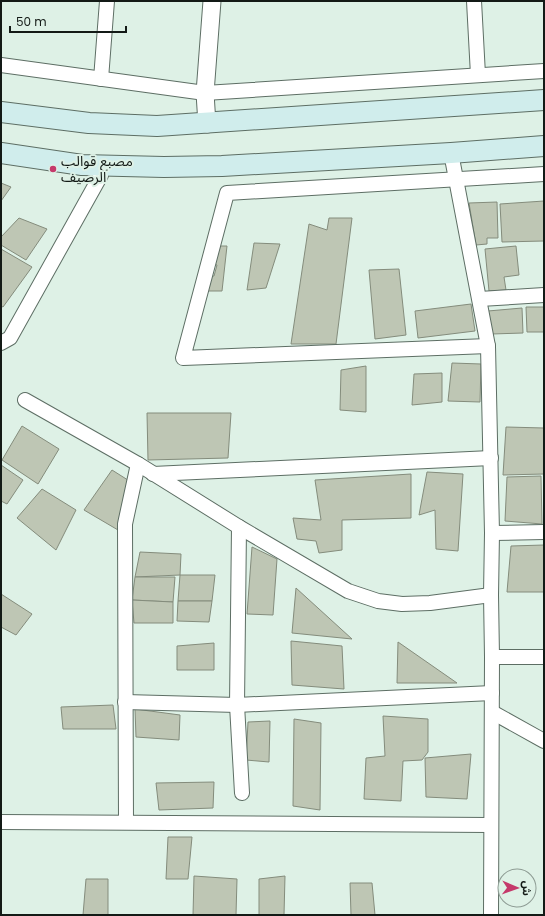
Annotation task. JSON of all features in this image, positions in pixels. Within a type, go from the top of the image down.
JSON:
[{"type":"main road","points":[[1,112],[89,123],[157,126],[207,124],[544,100]]},
{"type":"main road","points":[[1,153],[82,165],[164,167],[222,166],[451,153],[544,146]]},
{"type":"street","points":[[101,79],[107,1]]},
{"type":"street","points":[[207,124],[205,93],[212,1]]},
{"type":"street","points":[[474,1],[478,75]]},
{"type":"street","points":[[1,65],[205,93],[544,71]]},
{"type":"street","points":[[451,153],[488,346],[492,533],[490,595],[492,657],[490,915]]},
{"type":"street","points":[[488,346],[184,358],[227,193],[544,174]]},
{"type":"street","points":[[1,343],[10,338],[102,175]]},
{"type":"street","points":[[480,299],[544,295]]},
{"type":"street","points":[[25,400],[138,464],[239,527],[348,591],[378,601],[402,604],[430,603],[490,595]]},
{"type":"street","points":[[153,474],[491,458]]},
{"type":"street","points":[[126,822],[125,524],[138,464]]},
{"type":"street","points":[[239,527],[237,705],[242,793]]},
{"type":"street","points":[[492,533],[544,532]]},
{"type":"street","points":[[492,657],[544,657]]},
{"type":"street","points":[[126,702],[237,705],[492,694]]},
{"type":"street","points":[[492,712],[544,741]]},
{"type":"street","points":[[1,822],[490,825]]},
{"type":"building","points":[[1,183],[11,187],[1,201]]},
{"type":"building","points":[[544,201],[544,241],[502,242],[500,204]]},
{"type":"building","points":[[497,202],[498,238],[487,238],[487,244],[476,245],[469,203]]},
{"type":"building","points":[[19,218],[47,229],[26,260],[1,245],[1,237]]},
{"type":"building","points":[[329,218],[352,218],[336,344],[291,344],[309,224],[327,230]]},
{"type":"building","points":[[254,243],[280,244],[266,288],[247,290]]},
{"type":"building","points":[[216,246],[227,246],[222,291],[205,291],[208,276],[214,276],[217,265],[211,263]]},
{"type":"building","points":[[516,246],[519,275],[504,277],[506,290],[489,291],[485,249]]},
{"type":"building","points":[[1,249],[32,267],[3,307],[1,306]]},
{"type":"building","points":[[399,269],[406,335],[375,339],[369,270]]},
{"type":"building","points":[[471,304],[475,331],[418,338],[415,311]]},
{"type":"building","points":[[526,307],[544,307],[544,332],[527,332]]},
{"type":"building","points":[[522,308],[523,333],[492,334],[488,311]]},
{"type":"building","points":[[452,363],[481,364],[480,402],[448,401]]},
{"type":"building","points":[[366,366],[366,412],[340,410],[341,370]]},
{"type":"building","points":[[442,373],[442,402],[412,405],[414,374]]},
{"type":"building","points":[[147,413],[231,413],[228,458],[148,460]]},
{"type":"building","points":[[22,426],[59,449],[38,484],[2,460]]},
{"type":"building","points":[[506,427],[544,428],[544,474],[503,475]]},
{"type":"building","points":[[1,465],[23,480],[7,504],[1,501]]},
{"type":"building","points":[[112,470],[131,482],[118,530],[84,510]]},
{"type":"building","points":[[427,472],[463,474],[458,551],[436,549],[435,510],[419,515]]},
{"type":"building","points":[[411,474],[411,518],[342,520],[342,550],[319,553],[316,541],[297,539],[293,518],[321,520],[315,480]]},
{"type":"building","points":[[541,476],[542,524],[505,521],[507,477]]},
{"type":"building","points":[[42,489],[76,510],[56,550],[17,518]]},
{"type":"building","points":[[544,545],[544,592],[507,592],[511,546]]},
{"type":"building","points":[[252,547],[277,559],[273,615],[247,614]]},
{"type":"building","points":[[140,552],[181,554],[180,575],[135,577]]},
{"type":"building","points":[[180,575],[215,575],[212,601],[178,601]]},
{"type":"building","points":[[135,577],[175,577],[173,602],[132,600]]},
{"type":"building","points":[[296,588],[352,639],[292,633]]},
{"type":"building","points":[[1,594],[32,614],[16,635],[1,627]]},
{"type":"building","points":[[132,600],[173,602],[173,623],[134,623]]},
{"type":"building","points":[[178,601],[212,601],[209,622],[177,621]]},
{"type":"building","points":[[291,641],[342,646],[344,689],[292,685]]},
{"type":"building","points":[[398,642],[457,683],[397,683]]},
{"type":"building","points":[[214,643],[214,670],[177,670],[177,646]]},
{"type":"building","points":[[113,705],[116,729],[63,729],[61,707]]},
{"type":"building","points":[[135,709],[180,715],[179,740],[136,737]]},
{"type":"building","points":[[383,716],[428,719],[428,752],[422,760],[403,761],[401,801],[364,799],[366,758],[385,756]]},
{"type":"building","points":[[294,719],[321,723],[320,810],[293,806]]},
{"type":"building","points":[[270,721],[269,762],[246,760],[248,722]]},
{"type":"building","points":[[471,754],[467,799],[426,797],[425,758]]},
{"type":"building","points":[[214,782],[213,808],[159,810],[156,783]]},
{"type":"building","points":[[168,837],[192,837],[188,879],[166,879]]},
{"type":"building","points":[[194,876],[237,879],[236,915],[193,915]]},
{"type":"building","points":[[285,876],[284,915],[259,915],[259,879]]},
{"type":"building","points":[[86,879],[108,879],[108,915],[83,915]]},
{"type":"building","points":[[350,883],[372,883],[375,915],[351,915]]},
{"type":"place","name":"مصبع قوالب الرصيف","points":[[53,169]]}]
